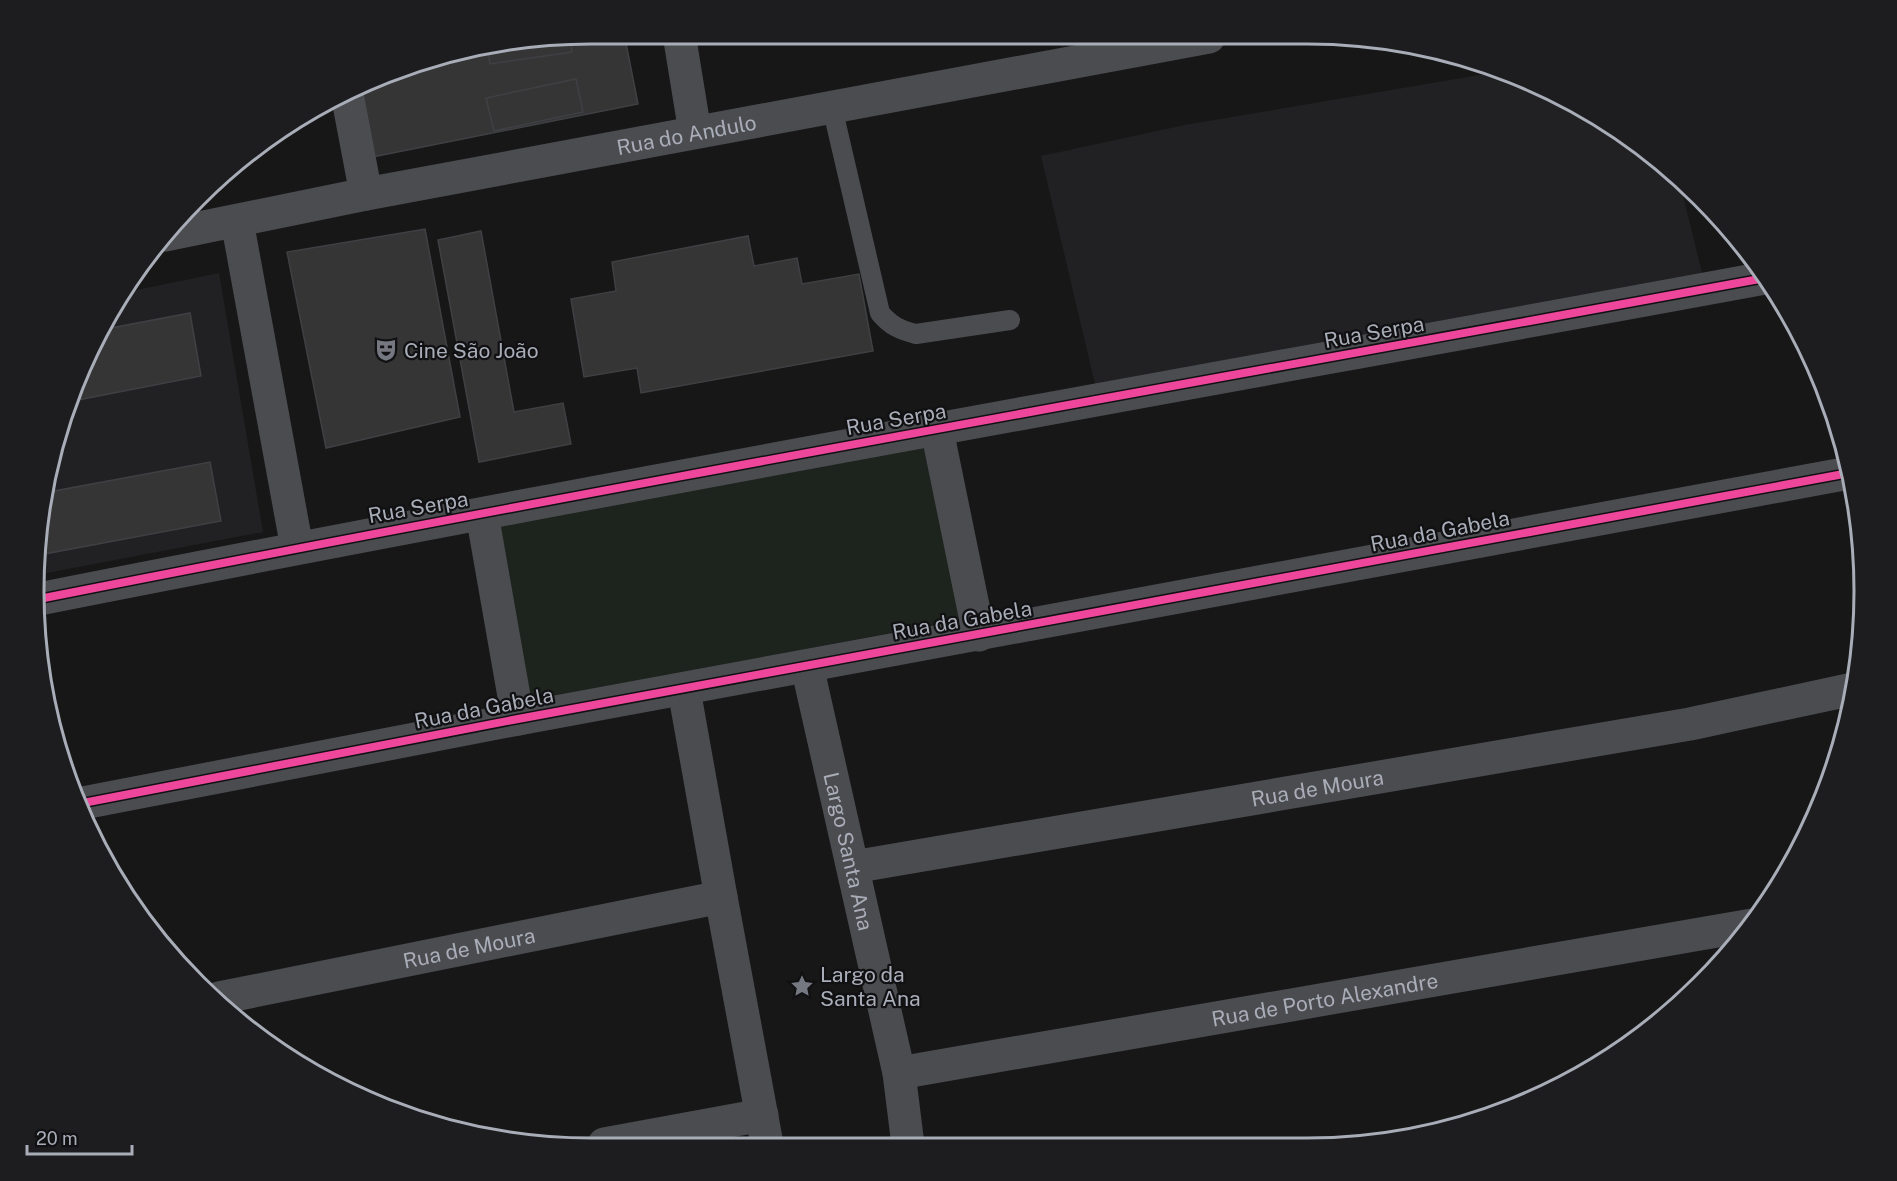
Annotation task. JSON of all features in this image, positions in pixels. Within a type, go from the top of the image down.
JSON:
[{"type":"street","points":[[681,44],[695,132]]},
{"type":"street","name":"Rua do Andulo","points":[[177,233],[366,194],[1171,44]]},
{"type":"street","points":[[348,100],[366,194]]},
{"type":"street","points":[[237,221],[297,548]]},
{"type":"street","name":"Rua Serpa","points":[[44,598],[297,548],[1756,280]]},
{"type":"street","points":[[937,430],[979,635]]},
{"type":"street","name":"Rua da Gabela","points":[[86,802],[518,719],[1841,475]]},
{"type":"street","points":[[482,514],[518,719]]},
{"type":"street","name":"Largo Santa Ana","points":[[807,666],[898,1073],[907,1138]]},
{"type":"street","points":[[673,1138],[765,1130],[684,690]]},
{"type":"street","name":"Rua de Moura","points":[[853,867],[1678,726],[1844,690]]},
{"type":"street","name":"Rua de Moura","points":[[225,997],[721,897]]},
{"type":"street","name":"Rua de Porto Alexandre","points":[[898,1073],[1736,928]]},
{"type":"lane","points":[[832,107],[880,313],[889,324],[902,331],[916,334],[1010,320]]},
{"type":"shaded area","points":[[1485,74],[1516,85],[1580,117],[1610,136],[1667,179],[1683,194],[1702,273],[1095,384],[1041,156],[1185,125]]},
{"type":"shaded area","points":[[219,273],[263,532],[44,573],[48,519],[62,449],[85,381],[117,317],[134,291]]},
{"type":"shaded area","points":[[929,442],[962,619],[531,702],[497,525]]},
{"type":"building","points":[[626,44],[638,104],[367,158],[355,97],[381,85],[449,62],[519,48]]},
{"type":"building","points":[[571,45],[572,52],[490,64],[488,53],[519,48]]},
{"type":"building","points":[[576,79],[583,112],[494,131],[486,98]]},
{"type":"building","points":[[425,229],[460,417],[326,448],[287,252]]},
{"type":"building","points":[[481,231],[514,412],[563,403],[571,444],[479,462],[438,240]]},
{"type":"building","points":[[748,236],[754,266],[797,258],[802,284],[859,274],[873,351],[641,393],[637,368],[584,377],[571,299],[616,291],[612,262]]},
{"type":"building","points":[[190,313],[201,376],[78,400],[111,328]]},
{"type":"building","points":[[210,462],[221,521],[45,554],[53,491]]},
{"type":"cycle path","points":[[44,598],[683,476],[1756,280]]},
{"type":"cycle path","points":[[86,802],[518,719],[1841,475]]},
{"type":"place","name":"Cine São João","points":[[386,350]]},
{"type":"place","name":"Largo da Santa Ana","points":[[802,986]]}]
